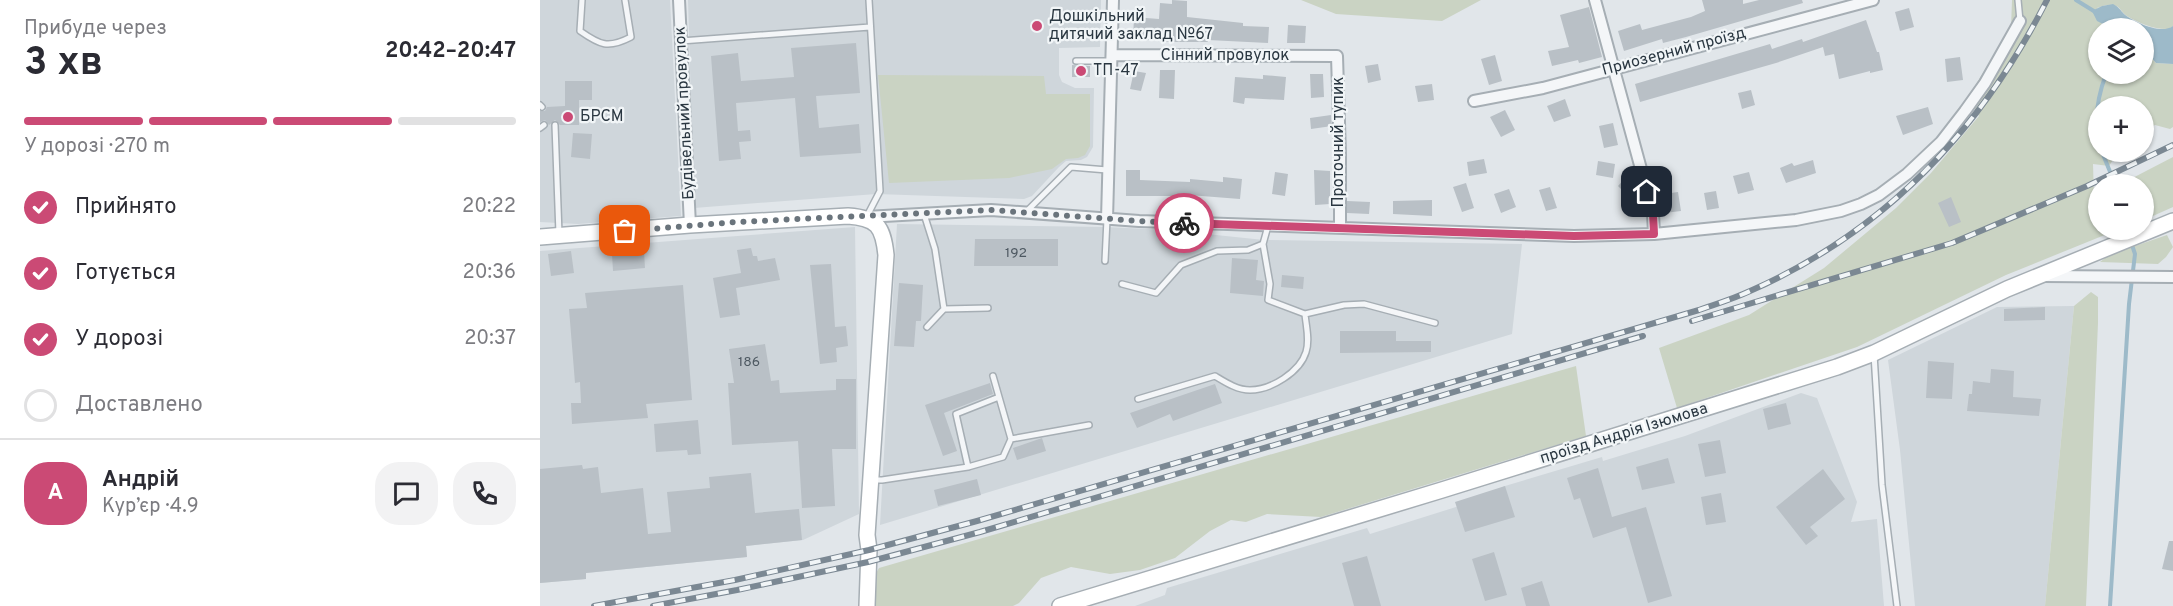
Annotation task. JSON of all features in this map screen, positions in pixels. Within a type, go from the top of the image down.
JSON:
[{"type":"street","name":"Будівельний провулок","points":[[679,0],[690,225]]},
{"type":"street","points":[[1107,219],[1113,0]]},
{"type":"street","points":[[1595,0],[1653,213],[1654,234]]},
{"type":"street","name":"Приозерний проїзд","points":[[1474,101],[1543,88],[1873,0]]},
{"type":"street","points":[[540,237],[690,225],[991,210],[1107,219],[1574,236],[1654,234],[1796,220],[1841,211],[1879,195],[1907,174],[1941,142],[1985,83],[2020,21]]},
{"type":"street","name":"Сінний провулок","points":[[1112,58],[1337,56]]},
{"type":"street","name":"Проточний тупик","points":[[1337,56],[1340,228]]},
{"type":"street","points":[[866,217],[879,226],[884,238],[886,255],[867,536],[869,550],[867,606]]},
{"type":"street","name":"проїзд Андрія Ізюмова","points":[[1060,606],[1746,396],[1874,353],[2007,289],[2167,223]]},
{"type":"street","points":[[2040,276],[2173,277]]},
{"type":"lane","points":[[582,0],[580,31],[598,44],[619,44],[631,37],[625,0]]},
{"type":"lane","points":[[866,217],[880,191],[869,0]]},
{"type":"lane","points":[[2018,0],[2020,21]]},
{"type":"lane","points":[[681,41],[870,27]]},
{"type":"lane","points":[[1076,61],[1112,58]]},
{"type":"lane","points":[[555,125],[559,236]]},
{"type":"lane","points":[[1026,212],[1071,167],[1107,170]]},
{"type":"lane","points":[[924,212],[935,249],[944,309]]},
{"type":"lane","points":[[1105,261],[1107,219]]},
{"type":"lane","points":[[1268,226],[1263,244],[1270,284],[1268,300],[1305,314],[1344,304],[1364,304],[1435,323]]},
{"type":"lane","points":[[1122,284],[1156,293],[1181,265],[1217,250],[1248,250],[1263,244]]},
{"type":"lane","points":[[927,327],[944,309],[988,308]]},
{"type":"lane","points":[[1138,399],[1215,376],[1228,385],[1250,390],[1288,377],[1306,354],[1308,341],[1305,314]]},
{"type":"lane","points":[[1874,353],[1882,485],[1897,606]]},
{"type":"lane","points":[[871,480],[968,467],[1003,458],[1011,439],[993,376]]},
{"type":"lane","points":[[968,467],[956,414],[999,397]]},
{"type":"lane","points":[[1011,439],[1089,424]]},
{"type":"shaded area","points":[[540,0],[670,0],[681,216],[578,224],[540,222]]},
{"type":"shaded area","points":[[688,0],[1101,0],[1100,47],[1059,48],[1059,75],[1062,82],[1075,88],[1094,88],[1093,147],[1087,157],[1081,160],[1066,161],[1032,196],[1024,199],[876,194],[694,208]]},
{"type":"shaded area","points":[[897,224],[1106,227],[1168,230],[1264,240],[1522,244],[1512,334],[880,525]]},
{"type":"shaded area","points":[[855,227],[859,514],[803,540],[746,546],[747,557],[586,573],[586,579],[540,583],[540,251]]},
{"type":"shaded area","points":[[2074,306],[2045,606],[1915,606],[1900,450],[1888,360],[1997,307]]},
{"type":"shaded area","points":[[1801,393],[1817,398],[1857,502],[1851,522],[1877,519],[1884,606],[1135,606],[1165,595],[1167,588],[1367,528],[1370,534],[1456,507],[1505,486],[1602,457],[1603,461],[1685,436]]},
{"type":"green space","points":[[1301,0],[1481,0],[1442,21],[1336,14]]},
{"type":"green space","points":[[2012,0],[2173,0],[2173,26],[2169,29],[2154,27],[2154,18],[2131,18],[2114,5],[2097,8],[2100,18],[2088,18],[2088,84],[2154,84],[2154,61],[2156,63],[2173,64],[2173,127],[2170,129],[2154,126],[2154,96],[2088,96],[2088,162],[2112,162],[2109,166],[2093,164],[2093,174],[2088,174],[2088,240],[2092,240],[2006,275],[1857,347],[1677,408],[1659,348],[1749,315],[1824,268],[1896,208],[1931,173],[1979,116],[1968,97],[2011,28]]},
{"type":"green space","points":[[878,75],[1044,76],[1046,94],[1090,94],[1090,146],[1085,155],[1066,159],[1052,169],[1009,178],[889,183]]},
{"type":"green space","points":[[2173,157],[2173,207],[2154,216],[2154,174],[2140,174]]},
{"type":"green space","points":[[2167,235],[2173,247],[2158,264],[2100,262],[2109,255]]},
{"type":"green space","points":[[2091,292],[2098,297],[2098,323],[2086,606],[2045,606],[2074,306]]},
{"type":"green space","points":[[1576,366],[1586,436],[1321,517],[1267,514],[1246,522],[1231,520],[1210,531],[1175,558],[1140,570],[1110,574],[1071,567],[1041,578],[1019,603],[1013,606],[875,606],[875,575],[879,568]]},
{"type":"water","points":[[2113,4],[2130,18],[2096,18],[2092,11]]},
{"type":"water","points":[[2173,26],[2173,64],[2156,63],[2154,61],[2154,28],[2162,29]]},
{"type":"building","points":[[1172,0],[1187,1],[1187,17],[1243,23],[1243,26],[1269,27],[1268,43],[1208,40],[1208,42],[1161,42],[1161,33],[1155,32],[1153,40],[1133,39],[1134,17],[1159,19],[1160,3],[1172,4]]},
{"type":"building","points":[[1702,0],[1743,0],[1743,4],[1759,0],[1802,0],[1803,3],[1686,37],[1663,43],[1662,39],[1624,51],[1618,31],[1640,24],[1642,30],[1691,17],[1705,11]]},
{"type":"building","points":[[1589,7],[1602,57],[1579,63],[1578,60],[1552,66],[1548,51],[1569,47],[1560,15]]},
{"type":"building","points":[[1909,8],[1914,27],[1900,31],[1895,12]]},
{"type":"building","points":[[1866,20],[1877,52],[1879,52],[1883,70],[1839,79],[1834,54],[1825,56],[1823,47],[1640,102],[1635,84],[1770,44],[1772,49],[1802,39],[1803,42]]},
{"type":"building","points":[[1288,25],[1306,26],[1305,43],[1287,43]]},
{"type":"building","points":[[856,43],[860,93],[816,96],[819,128],[859,124],[861,153],[800,157],[795,98],[736,103],[738,131],[750,130],[751,141],[739,142],[741,159],[719,161],[711,56],[738,53],[741,81],[794,77],[791,48]]},
{"type":"building","points":[[1495,55],[1502,81],[1489,85],[1481,59]]},
{"type":"building","points":[[1960,57],[1963,80],[1947,82],[1945,59]]},
{"type":"building","points":[[1378,64],[1381,80],[1368,83],[1365,66]]},
{"type":"building","name":"ТП-47","points":[[1072,65],[1090,66],[1090,77],[1072,77]]},
{"type":"building","points":[[1160,70],[1175,70],[1174,99],[1159,98]]},
{"type":"building","points":[[1134,71],[1146,73],[1141,91],[1130,89]]},
{"type":"building","points":[[1310,74],[1323,74],[1324,97],[1311,98]]},
{"type":"building","points":[[1263,75],[1286,77],[1284,100],[1245,98],[1244,104],[1233,102],[1235,77],[1263,79]]},
{"type":"building","points":[[565,81],[592,81],[592,100],[579,100],[579,125],[560,125],[555,120],[549,125],[545,120],[540,122],[540,111],[545,111],[547,107],[565,106]]},
{"type":"building","points":[[1432,84],[1434,100],[1418,102],[1415,86]]},
{"type":"building","points":[[1751,90],[1755,105],[1742,109],[1738,93]]},
{"type":"building","points":[[1565,99],[1571,116],[1554,122],[1547,106]]},
{"type":"building","points":[[1928,107],[1933,124],[1903,135],[1896,116]]},
{"type":"building","points":[[1505,110],[1515,130],[1501,137],[1490,117]]},
{"type":"building","points":[[1331,115],[1332,126],[1311,129],[1310,118]]},
{"type":"building","points":[[1613,123],[1618,145],[1604,148],[1599,126]]},
{"type":"building","points":[[573,133],[592,134],[590,159],[571,157]]},
{"type":"building","points":[[1484,159],[1487,173],[1469,176],[1467,162]]},
{"type":"building","points":[[1813,160],[1816,173],[1786,183],[1780,168],[1792,163],[1794,166]]},
{"type":"building","points":[[1598,161],[1615,164],[1613,178],[1596,175]]},
{"type":"building","points":[[1126,170],[1140,170],[1140,180],[1190,182],[1190,179],[1223,182],[1223,177],[1242,179],[1240,199],[1176,194],[1176,196],[1126,196]]},
{"type":"building","points":[[1314,170],[1330,171],[1330,204],[1315,205]]},
{"type":"building","points":[[1275,172],[1288,174],[1285,196],[1272,194]]},
{"type":"building","points":[[1749,172],[1754,190],[1738,194],[1733,176]]},
{"type":"building","points":[[1628,175],[1638,188],[1629,197],[1618,186]]},
{"type":"building","points":[[1466,183],[1474,208],[1462,212],[1453,187]]},
{"type":"building","points":[[1550,187],[1557,208],[1546,211],[1539,190]]},
{"type":"building","points":[[1509,189],[1516,207],[1501,213],[1494,194]]},
{"type":"building","points":[[1716,191],[1719,208],[1707,210],[1704,193]]},
{"type":"building","points":[[1678,192],[1681,211],[1664,213],[1661,198],[1665,198],[1664,194]]},
{"type":"building","points":[[1951,197],[1961,222],[1949,227],[1938,203]]},
{"type":"building","points":[[1432,200],[1432,216],[1393,214],[1393,201]]},
{"type":"building","points":[[1347,201],[1370,202],[1369,214],[1347,213]]},
{"type":"building","points":[[975,239],[1058,239],[1058,266],[974,266]]},
{"type":"building","points":[[751,248],[753,256],[757,256],[758,261],[775,258],[780,280],[736,288],[740,315],[720,318],[713,278],[741,273],[737,250]]},
{"type":"building","points":[[571,251],[574,273],[551,276],[548,254]]},
{"type":"building","points":[[644,251],[645,268],[613,271],[612,254]]},
{"type":"building","points":[[1232,258],[1258,260],[1256,280],[1264,281],[1263,296],[1230,293]]},
{"type":"building","points":[[831,264],[835,327],[846,326],[848,346],[836,348],[837,362],[820,364],[810,265]]},
{"type":"building","points":[[1282,275],[1304,277],[1303,289],[1281,287]]},
{"type":"building","points":[[899,283],[923,285],[921,321],[916,321],[914,347],[894,346]]},
{"type":"building","points":[[683,285],[692,400],[646,404],[648,418],[572,424],[571,403],[581,403],[580,382],[575,383],[569,309],[587,308],[585,293]]},
{"type":"building","points":[[2045,307],[2045,320],[2004,321],[2004,309]]},
{"type":"building","points":[[1340,331],[1396,331],[1396,341],[1431,341],[1431,352],[1340,353]]},
{"type":"building","points":[[765,344],[771,381],[779,380],[780,393],[836,390],[836,379],[856,379],[856,449],[832,449],[835,506],[802,508],[798,441],[732,445],[728,383],[734,383],[729,349]]},
{"type":"building","points":[[1928,361],[1954,363],[1952,399],[1926,398]]},
{"type":"building","points":[[1991,369],[2014,371],[2013,397],[2041,399],[2039,416],[1967,411],[1973,381],[1990,383]]},
{"type":"building","points":[[990,383],[993,394],[944,413],[957,451],[943,456],[925,405]]},
{"type":"building","points":[[1215,384],[1222,403],[1173,421],[1170,414],[1137,428],[1130,413]]},
{"type":"building","points":[[1786,403],[1791,424],[1768,430],[1763,409]]},
{"type":"building","points":[[698,420],[701,454],[688,455],[687,450],[656,452],[654,424]]},
{"type":"building","points":[[1042,438],[1046,451],[1017,460],[1013,448]]},
{"type":"building","points":[[1720,440],[1726,473],[1705,477],[1698,444]]},
{"type":"building","points":[[1668,458],[1675,483],[1642,490],[1636,467]]},
{"type":"building","points":[[582,465],[583,469],[598,467],[601,493],[643,488],[648,534],[671,532],[667,492],[710,488],[709,477],[751,473],[755,513],[799,509],[802,540],[746,546],[747,557],[586,573],[586,579],[540,583],[540,469]]},
{"type":"building","points":[[1598,468],[1612,517],[1646,507],[1672,596],[1648,603],[1626,527],[1593,538],[1580,498],[1574,500],[1567,478]]},
{"type":"building","points":[[1823,469],[1845,499],[1810,527],[1818,536],[1806,545],[1776,507]]},
{"type":"building","points":[[977,479],[981,495],[938,506],[934,490]]},
{"type":"building","points":[[1505,486],[1515,517],[1465,532],[1455,502]]},
{"type":"building","points":[[1721,493],[1726,522],[1706,525],[1701,497]]},
{"type":"building","points":[[2169,541],[2173,541],[2173,571],[2162,569]]},
{"type":"building","points":[[1494,552],[1507,595],[1485,601],[1472,559]]},
{"type":"building","points":[[1367,556],[1381,606],[1354,606],[1342,563]]},
{"type":"building","points":[[1542,581],[1550,606],[1526,606],[1521,588]]},
{"type":"waterway","points":[[2076,0],[2097,13]]},
{"type":"waterway","points":[[2100,96],[2103,84]]},
{"type":"waterway","points":[[2106,162],[2111,174]]},
{"type":"waterway","points":[[2110,606],[2129,304],[2135,254],[2131,242]]},
{"type":"railway","points":[[594,606],[735,580],[869,550],[977,521],[1699,310],[1744,294],[1799,267],[1844,239],[1924,172],[1959,134],[1992,92],[2021,47],[2047,0]]},
{"type":"railway","points":[[1692,321],[1952,243],[2087,186],[2173,145]]},
{"type":"railway","points":[[653,606],[868,562],[980,532],[1643,336]]},
{"type":"way so far","points":[[625,231],[736,222],[991,210],[1184,223]]},
{"type":"place","name":"Дошкільний дитячий заклад №67","points":[[1037,26]]},
{"type":"place","name":"ТП-47","points":[[1081,71]]},
{"type":"place","name":"БРСМ","points":[[568,117]]},
{"type":"route","points":[[1184,223],[1574,236],[1654,234],[1653,213],[1647,192]]}]
